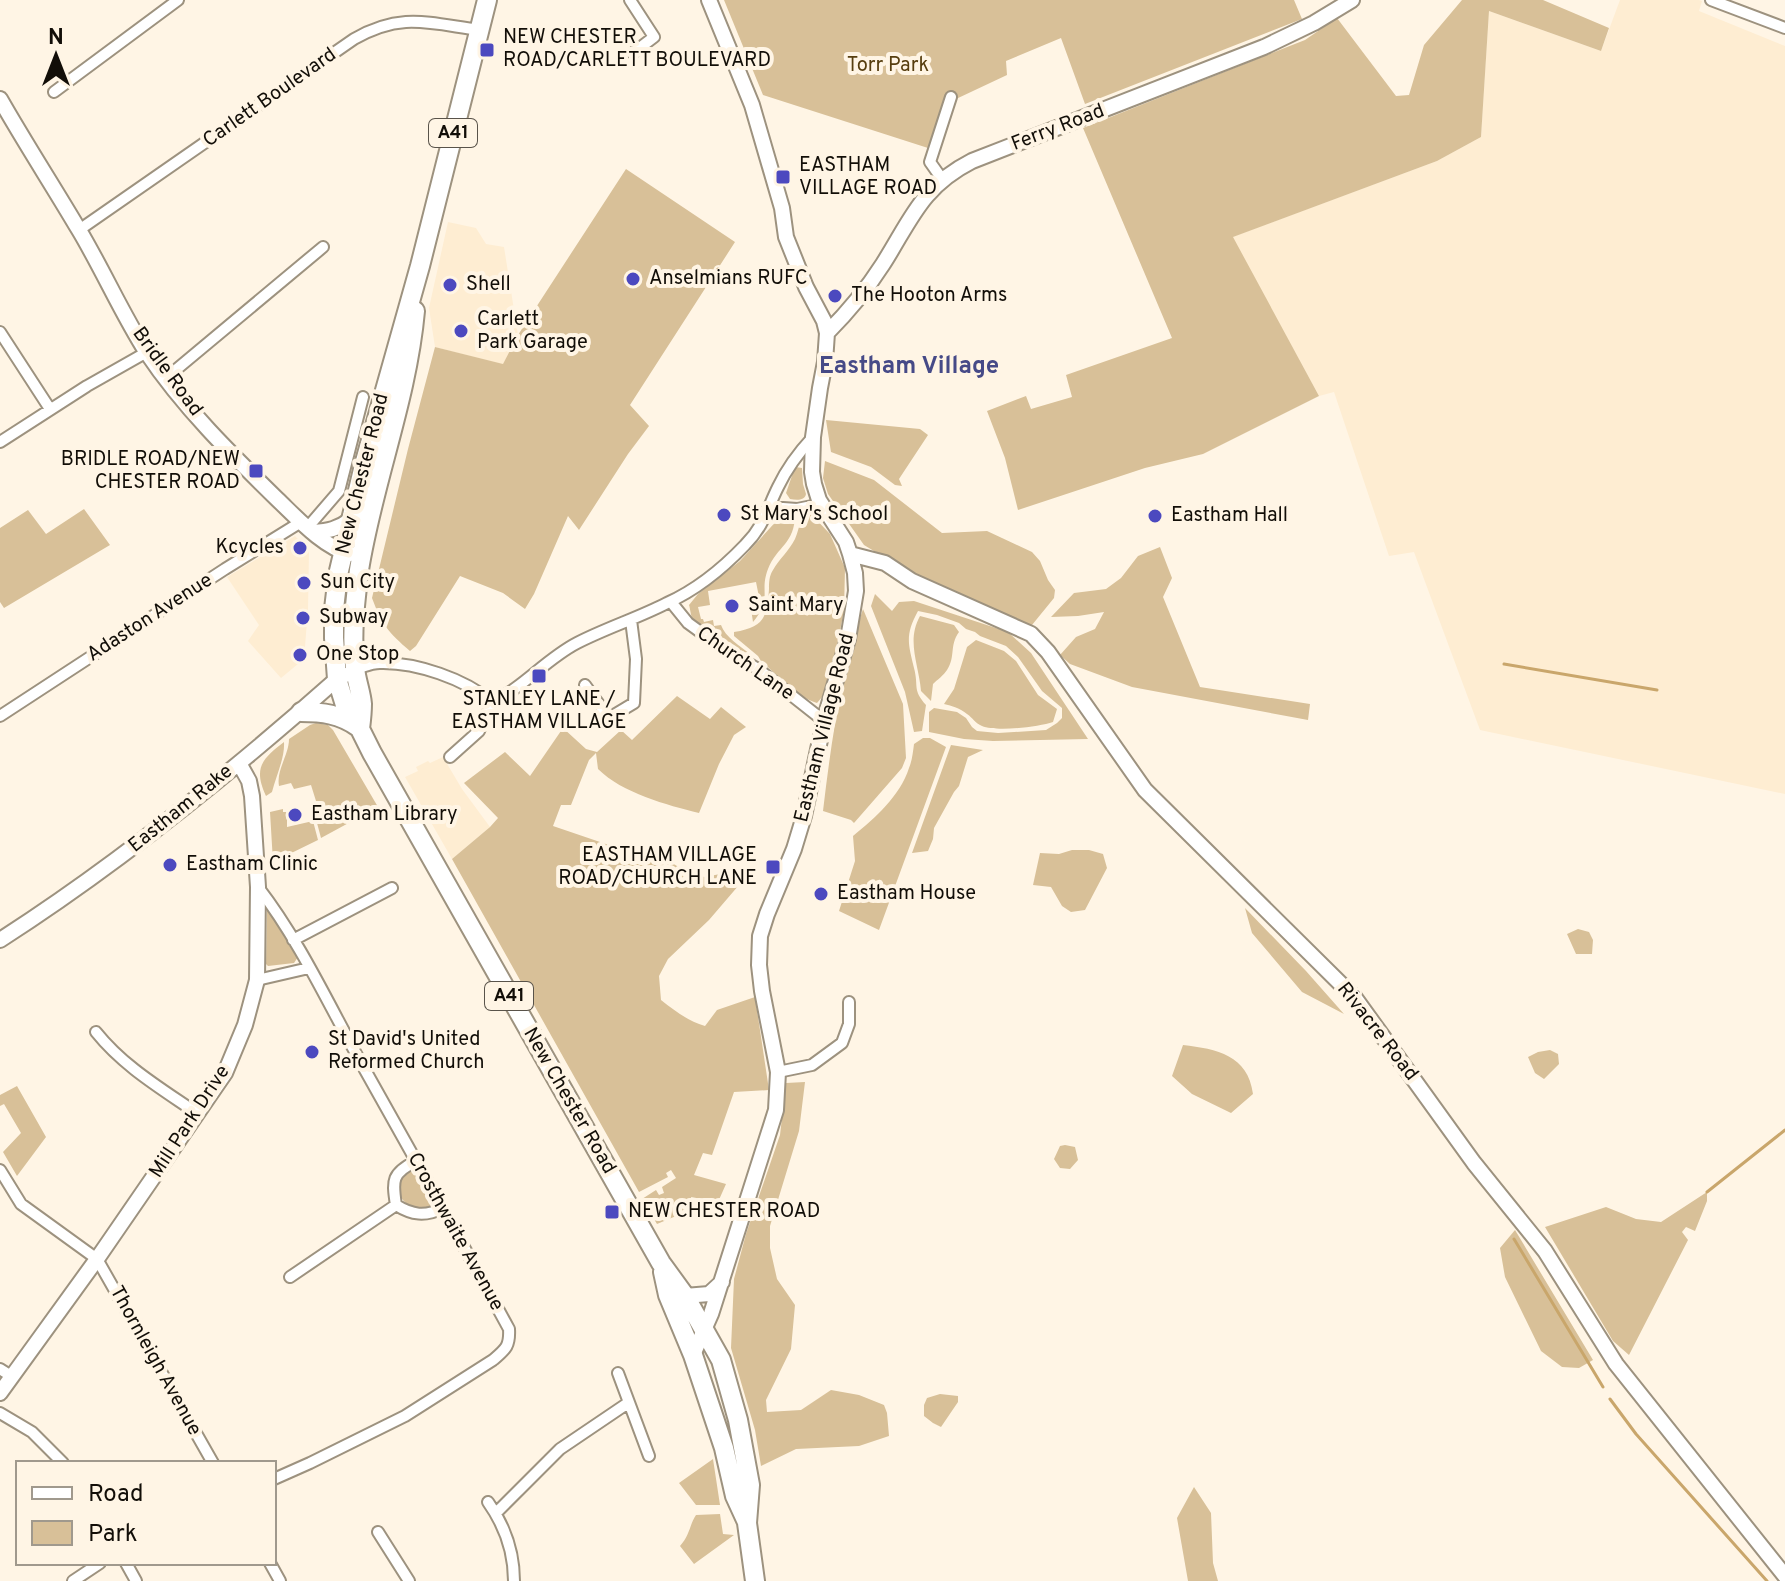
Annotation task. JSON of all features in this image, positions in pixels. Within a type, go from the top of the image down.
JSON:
[{"type":"highway","name":"New Chester Road","points":[[487,0],[420,266],[350,520],[334,609],[337,679],[343,701],[378,765],[661,1263],[685,1296],[721,1360],[738,1420],[750,1485],[747,1523],[755,1581]]},
{"type":"highway","name":"New Chester Road","points":[[360,729],[362,703],[355,669],[353,624],[366,528],[412,351],[420,266]]},
{"type":"highway","points":[[301,712],[329,714],[348,720],[360,729]]},
{"type":"highway","name":"New Chester Road","points":[[661,1263],[668,1295],[693,1355],[724,1448],[735,1496],[747,1523]]},
{"type":"main road","name":"Eastham Village Road","points":[[693,1355],[722,1281],[776,1110],[778,1072],[762,991],[760,936],[804,816],[824,721],[848,639],[856,591],[855,573],[846,542],[822,504],[812,472],[813,437],[827,333],[786,237],[782,208],[752,105],[709,0]]},
{"type":"main road","name":"Ferry Road","points":[[827,333],[882,266],[917,207],[942,179],[972,161],[1264,47],[1352,0]]},
{"type":"main road","name":"Bridle Road","points":[[0,99],[79,230],[147,352],[166,378],[225,449],[308,527],[343,552],[362,557]]},
{"type":"main road","points":[[308,527],[340,527],[350,520]]},
{"type":"main road","name":"Rivacre Road","points":[[850,554],[885,563],[912,581],[1031,634],[1048,652],[1145,790],[1355,998],[1474,1163],[1545,1251],[1616,1364],[1785,1576]]},
{"type":"main road","name":"Eastham Rake","points":[[0,940],[104,870],[239,763],[337,679],[355,669]]},
{"type":"main road","name":"Mill Park Drive","points":[[0,1393],[5,1372],[97,1259],[198,1114],[225,1073],[245,1025],[257,980],[258,887],[252,796],[249,781],[239,763]]},
{"type":"main road","points":[[685,1296],[709,1294],[722,1281]]},
{"type":"street","points":[[54,92],[178,0]]},
{"type":"street","points":[[630,0],[654,37],[633,53]]},
{"type":"street","points":[[1711,0],[1785,28]]},
{"type":"street","name":"Carlett Boulevard","points":[[79,230],[372,29],[409,21],[479,30]]},
{"type":"street","points":[[942,179],[930,162],[951,97]]},
{"type":"street","points":[[166,378],[323,247]]},
{"type":"street","points":[[0,332],[50,409]]},
{"type":"street","points":[[0,442],[147,352]]},
{"type":"street","name":"New Chester Road","points":[[308,527],[339,491],[363,397]]},
{"type":"street","points":[[450,757],[479,731],[492,702],[538,669],[576,643],[671,602],[716,572],[760,528],[778,485],[798,453],[813,437]]},
{"type":"street","points":[[769,507],[797,509],[822,504]]},
{"type":"street","name":"Adaston Avenue","points":[[0,716],[225,569],[308,527]]},
{"type":"street","name":"Church Lane","points":[[671,602],[688,623],[758,669],[824,721]]},
{"type":"street","points":[[585,685],[609,718],[634,703],[636,659],[631,620]]},
{"type":"street","points":[[355,669],[375,663],[423,668],[466,685],[492,702]]},
{"type":"street","name":"Crosthwaite Avenue","points":[[258,887],[293,940],[443,1208],[509,1329],[510,1341],[505,1350],[405,1416],[276,1478]]},
{"type":"street","points":[[293,940],[392,888]]},
{"type":"street","points":[[257,980],[309,968]]},
{"type":"street","points":[[778,1072],[812,1065],[842,1043],[849,1024],[849,1002]]},
{"type":"street","points":[[96,1032],[128,1065],[198,1114]]},
{"type":"street","points":[[396,1205],[394,1177],[416,1161]]},
{"type":"street","points":[[0,1170],[21,1204],[97,1259]]},
{"type":"street","points":[[396,1205],[417,1215],[443,1208]]},
{"type":"street","points":[[290,1277],[396,1205]]},
{"type":"street","name":"Thornleigh Avenue","points":[[97,1259],[212,1461]]},
{"type":"street","points":[[618,1373],[649,1456]]},
{"type":"street","points":[[496,1513],[560,1449],[628,1403]]},
{"type":"street","points":[[0,1413],[32,1432],[61,1461]]},
{"type":"street","points":[[488,1502],[510,1545],[514,1581]]},
{"type":"street","points":[[378,1532],[409,1581]]},
{"type":"street","points":[[73,1581],[97,1565]]},
{"type":"shaded area","points":[[1620,0],[1699,0],[1702,1],[1699,11],[1785,46],[1785,794],[1480,730],[1414,552],[1389,556],[1334,392],[1319,396],[1232,237],[1437,161],[1481,137],[1489,11],[1601,51]]},
{"type":"shaded area","points":[[448,222],[476,228],[486,244],[504,247],[518,335],[503,365],[435,347],[429,308]]},
{"type":"shaded area","points":[[295,536],[309,551],[304,659],[281,678],[248,641],[259,625],[227,577]]},
{"type":"shaded area","points":[[443,757],[490,827],[452,859],[405,777],[418,771],[416,767]]},
{"type":"green space","name":"Torr Park","points":[[724,0],[1294,0],[1302,19],[1085,104],[1061,38],[1006,61],[1007,75],[956,99],[948,96],[928,148],[763,95]]},
{"type":"green space","points":[[1462,0],[1543,0],[1609,28],[1601,51],[1489,11],[1481,137],[1437,161],[1233,237],[1319,396],[1203,454],[1145,468],[1018,510],[1005,458],[987,411],[1026,396],[1031,409],[1072,397],[1066,375],[1172,338],[1083,128],[1305,40],[1337,18],[1396,96],[1409,95],[1424,45]]},
{"type":"green space","points":[[626,169],[735,242],[630,405],[649,426],[579,530],[568,516],[525,609],[503,593],[460,576],[410,651],[386,628],[372,598],[435,347],[503,364],[518,335]]},
{"type":"green space","points":[[826,420],[920,429],[928,435],[899,479],[902,486],[895,485],[871,467],[831,452]]},
{"type":"green space","points":[[825,461],[874,480],[942,533],[987,531],[1032,552],[1055,590],[1054,598],[1032,625],[1024,627],[930,585],[864,545],[828,494],[823,478]]},
{"type":"green space","points":[[795,467],[802,468],[806,494],[800,500],[790,499],[786,493]]},
{"type":"green space","points":[[84,509],[110,545],[4,608],[0,602],[0,528],[28,510],[46,534]]},
{"type":"green space","points":[[810,513],[830,534],[845,568],[844,611],[828,690],[817,703],[788,685],[734,636],[734,632],[752,627],[762,620],[772,572]]},
{"type":"green space","points":[[795,514],[789,539],[768,569],[763,607],[753,622],[751,609],[761,607],[756,582],[708,591],[710,605],[698,607],[704,622],[713,620],[714,626],[721,625],[729,637],[750,654],[702,630],[692,618],[689,605],[698,594],[740,561],[781,516]]},
{"type":"green space","points":[[1160,547],[1172,578],[1163,597],[1200,687],[1310,704],[1308,720],[1132,687],[1070,664],[1060,655],[1076,637],[1095,629],[1104,612],[1051,617],[1074,593],[1106,589],[1121,578],[1138,556]]},
{"type":"green space","points":[[875,594],[892,611],[899,602],[914,601],[1008,632],[1031,653],[1088,739],[993,741],[929,732],[929,712],[934,708],[957,712],[977,731],[998,733],[1046,730],[1062,718],[1062,708],[1042,691],[1018,657],[1006,646],[980,636],[959,623],[918,611],[909,633],[909,645],[917,691],[926,705],[922,731],[914,732],[905,692],[871,606]]},
{"type":"green space","points":[[863,609],[903,704],[906,758],[902,768],[854,823],[823,811],[838,708]]},
{"type":"green space","points":[[920,616],[954,625],[959,632],[950,665],[933,684],[931,701],[921,691],[914,653],[914,635]]},
{"type":"green space","points":[[976,640],[1004,651],[1016,661],[1038,695],[1057,709],[1053,722],[1017,728],[988,728],[962,710],[944,704],[954,689],[967,647]]},
{"type":"green space","points":[[677,696],[710,719],[721,707],[746,727],[734,735],[699,813],[659,802],[619,785],[598,769],[596,753],[589,760],[571,805],[561,805],[553,826],[647,858],[657,854],[692,875],[743,875],[739,885],[709,920],[668,959],[659,976],[661,1000],[705,1026],[717,1010],[755,997],[769,1090],[734,1092],[712,1155],[703,1153],[694,1175],[726,1184],[718,1202],[691,1197],[694,1209],[689,1215],[681,1214],[657,1224],[642,1199],[656,1190],[659,1195],[664,1193],[662,1187],[676,1178],[671,1170],[666,1173],[668,1177],[639,1192],[452,859],[498,818],[464,783],[505,752],[530,776],[563,728],[586,749],[597,752],[621,730],[632,740]]},
{"type":"green space","points":[[316,723],[328,725],[333,730],[378,807],[321,838],[317,823],[324,820],[311,785],[294,789],[291,783],[279,786],[289,739]]},
{"type":"green space","points":[[923,738],[930,738],[946,747],[879,930],[839,911],[855,861],[853,836],[893,797],[909,768],[914,744]]},
{"type":"green space","points":[[284,742],[282,761],[272,792],[266,796],[260,778],[262,765]]},
{"type":"green space","points":[[951,745],[983,750],[968,757],[959,786],[934,828],[928,851],[912,853]]},
{"type":"green space","points":[[283,809],[287,812],[287,827],[313,821],[318,840],[273,862],[270,812]]},
{"type":"green space","points":[[1072,850],[1103,854],[1107,868],[1085,910],[1071,912],[1062,906],[1051,887],[1033,885],[1040,853],[1059,854]]},
{"type":"green space","points":[[1245,908],[1344,1014],[1302,992],[1252,933]]},
{"type":"green space","points":[[267,909],[271,909],[298,957],[294,963],[266,964]]},
{"type":"green space","points":[[1578,929],[1589,932],[1593,940],[1592,954],[1576,954],[1567,934]]},
{"type":"green space","points":[[1183,1045],[1219,1052],[1238,1062],[1245,1070],[1253,1094],[1231,1113],[1192,1094],[1172,1076]]},
{"type":"green space","points":[[1550,1050],[1558,1054],[1559,1064],[1544,1079],[1535,1073],[1528,1057]]},
{"type":"green space","points":[[805,1082],[799,1131],[770,1226],[770,1248],[777,1279],[795,1305],[791,1349],[766,1400],[767,1412],[801,1410],[831,1390],[859,1395],[884,1405],[889,1436],[859,1446],[796,1449],[761,1466],[755,1430],[731,1348],[734,1279],[780,1135],[786,1083]]},
{"type":"green space","points":[[17,1086],[46,1137],[17,1176],[3,1152],[21,1133],[4,1104],[0,1106],[0,1095]]},
{"type":"green space","points":[[1060,1146],[1075,1147],[1078,1160],[1070,1169],[1060,1168],[1054,1159]]},
{"type":"green space","points":[[411,1169],[425,1186],[430,1206],[412,1207],[401,1197],[400,1183]]},
{"type":"green space","points":[[1707,1192],[1707,1201],[1695,1231],[1686,1227],[1682,1232],[1688,1240],[1629,1355],[1613,1341],[1545,1227],[1606,1207],[1636,1219],[1661,1222]]},
{"type":"green space","points":[[1515,1230],[1593,1360],[1579,1368],[1562,1367],[1541,1351],[1505,1277],[1500,1248]]},
{"type":"green space","points":[[940,1394],[958,1396],[958,1402],[941,1427],[924,1416],[927,1398]]},
{"type":"green space","points":[[713,1459],[720,1505],[696,1505],[679,1483]]},
{"type":"green space","points":[[1194,1487],[1211,1513],[1213,1563],[1218,1581],[1188,1581],[1177,1518]]},
{"type":"green space","points":[[720,1514],[723,1534],[734,1535],[694,1564],[680,1546],[696,1515]]},
{"type":"waterway","points":[[1504,664],[1657,690]]},
{"type":"waterway","points":[[1707,1192],[1785,1130]]},
{"type":"waterway","points":[[1514,1239],[1603,1387]]},
{"type":"waterway","points":[[1610,1399],[1636,1434],[1767,1581]]},
{"type":"place","name":"NEW CHESTER ROAD/CARLETT BOULEVARD","points":[[487,50]]},
{"type":"place","name":"EASTHAM VILLAGE ROAD","points":[[783,177]]},
{"type":"place","name":"Anselmians RUFC","points":[[633,279]]},
{"type":"place","name":"Shell","points":[[450,285]]},
{"type":"place","name":"The Hooton Arms","points":[[835,296]]},
{"type":"place","name":"Carlett Park Garage","points":[[461,331]]},
{"type":"place","name":"BRIDLE ROAD/NEW CHESTER ROAD","points":[[256,471]]},
{"type":"place","name":"St Mary's School","points":[[724,515]]},
{"type":"place","name":"Eastham Hall","points":[[1155,516]]},
{"type":"place","name":"Kcycles","points":[[300,548]]},
{"type":"place","name":"Sun City","points":[[304,583]]},
{"type":"place","name":"Saint Mary","points":[[732,606]]},
{"type":"place","name":"Subway","points":[[303,618]]},
{"type":"place","name":"One Stop","points":[[300,655]]},
{"type":"place","name":"STANLEY LANE / EASTHAM VILLAGE","points":[[539,676]]},
{"type":"place","name":"Eastham Library","points":[[295,815]]},
{"type":"place","name":"Eastham Clinic","points":[[170,865]]},
{"type":"place","name":"EASTHAM VILLAGE ROAD/CHURCH LANE","points":[[773,867]]},
{"type":"place","name":"Eastham House","points":[[821,894]]},
{"type":"place","name":"St David's United Reformed Church","points":[[312,1052]]},
{"type":"place","name":"NEW CHESTER ROAD","points":[[612,1212]]},
{"type":"district","name":"Eastham Village","points":[[909,367]]}]
